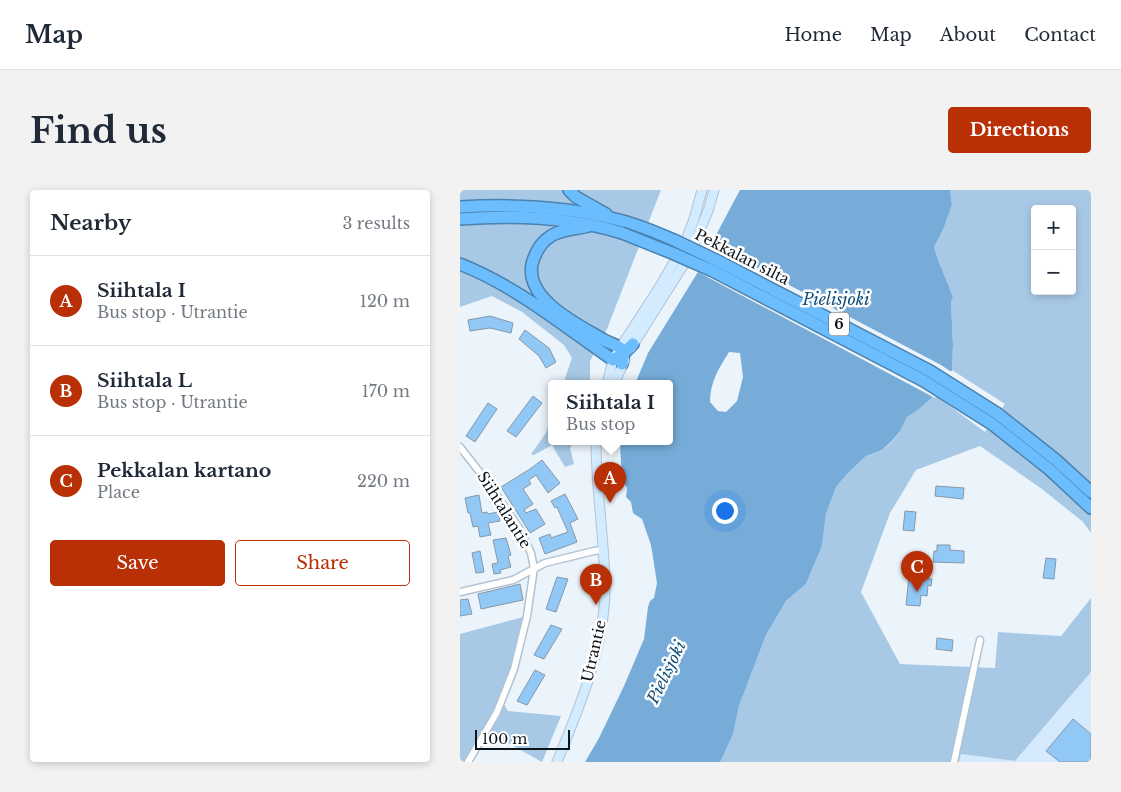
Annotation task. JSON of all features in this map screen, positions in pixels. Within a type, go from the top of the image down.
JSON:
[{"type":"highway","points":[[569,190],[588,205],[622,225]]},
{"type":"highway","name":"6","points":[[460,207],[538,207],[622,225]]},
{"type":"highway","name":"6","points":[[460,219],[480,217],[535,218],[591,225],[622,225]]},
{"type":"highway","points":[[591,225],[582,229],[565,230],[550,236],[536,252],[531,269],[532,278],[535,288],[542,297],[555,308],[608,343],[620,357]]},
{"type":"highway","name":"Pekkalan silta","points":[[622,225],[651,230],[718,261],[930,371],[995,419]]},
{"type":"highway","points":[[460,264],[480,272],[501,284],[620,357]]},
{"type":"highway","points":[[620,357],[633,344]]},
{"type":"highway","name":"6","points":[[995,419],[1056,460],[1091,492]]},
{"type":"highway","name":"6","points":[[995,419],[1091,508]]},
{"type":"main road","points":[[609,380],[680,252],[694,219],[702,190]]},
{"type":"main road","points":[[633,344],[689,256],[708,211],[714,190]]},
{"type":"main road","points":[[615,380],[620,357]]},
{"type":"main road","name":"Utrantie","points":[[557,762],[577,714],[597,643],[605,591],[596,476],[596,445]]},
{"type":"main road","name":"Utrantie","points":[[596,476],[601,445]]},
{"type":"street","name":"Siihtalantie","points":[[460,446],[519,528],[531,554],[534,568],[545,563],[603,550]]},
{"type":"street","points":[[460,592],[513,580],[534,568]]},
{"type":"street","points":[[468,762],[497,712],[514,669],[527,616],[534,568]]},
{"type":"street","points":[[954,762],[980,640]]},
{"type":"shaded area","points":[[460,190],[661,190],[607,329],[590,361],[590,380],[564,380],[572,358],[564,345],[522,312],[492,296],[460,307]]},
{"type":"shaded area","points":[[950,190],[1091,190],[1091,533],[1083,522],[1042,489],[980,446],[916,470],[890,513],[861,592],[900,664],[995,668],[998,632],[1061,636],[1091,598],[1091,672],[1015,761],[961,754],[959,762],[719,762],[733,733],[739,706],[766,635],[786,601],[806,584],[822,546],[826,514],[836,487],[866,456],[882,450],[891,443],[901,430],[907,417],[935,395],[985,432],[1005,404],[952,370],[951,302],[953,297],[934,247],[943,230],[952,205]]},
{"type":"shaded area","points":[[548,427],[548,445],[552,445],[534,455],[531,454],[546,433]]},
{"type":"shaded area","points":[[552,445],[572,445],[570,448],[574,464],[565,467]]},
{"type":"shaded area","points":[[527,616],[502,701],[508,711],[561,716],[542,762],[485,730],[467,762],[460,762],[460,634]]},
{"type":"shaded area","points":[[1091,672],[1091,762],[959,762],[961,754],[1015,761]]},
{"type":"water","name":"Pielisjoki","points":[[740,190],[950,190],[952,205],[943,230],[934,247],[953,297],[951,302],[952,370],[935,395],[907,417],[901,430],[891,442],[882,450],[866,456],[836,487],[826,514],[822,546],[806,584],[786,601],[766,635],[739,706],[733,734],[720,762],[585,762],[624,686],[644,639],[648,607],[650,601],[654,598],[657,583],[651,545],[642,519],[633,513],[631,502],[626,497],[627,488],[622,480],[620,445],[673,445],[673,380],[637,380],[648,353],[701,267]],"holes":[[[729,352],[740,353],[743,377],[737,401],[726,412],[718,411],[710,402],[710,395],[713,382]]]},
{"type":"pier","points":[[711,244],[941,365],[953,373],[949,381],[937,380],[703,258]]},
{"type":"pier","points":[[702,260],[944,387],[935,398],[696,271]]},
{"type":"building","points":[[490,316],[513,323],[511,333],[490,328],[470,331],[468,320]]},
{"type":"building","points":[[525,330],[549,348],[556,362],[546,368],[539,356],[519,339]]},
{"type":"building","points":[[533,396],[542,403],[516,437],[507,431]]},
{"type":"building","points":[[488,403],[497,409],[475,442],[466,436]]},
{"type":"building","points":[[542,460],[560,483],[548,493],[536,475],[529,480],[531,484],[523,489],[533,504],[524,510],[526,513],[536,509],[545,524],[530,533],[501,487]]},
{"type":"building","points":[[936,486],[964,488],[963,499],[935,496]]},
{"type":"building","points":[[565,494],[578,519],[570,523],[577,542],[545,554],[539,538],[550,534],[551,538],[568,532],[557,507],[555,508],[551,501]]},
{"type":"building","points":[[479,495],[482,513],[498,512],[500,521],[488,523],[491,535],[480,537],[478,526],[473,527],[465,498]]},
{"type":"building","points":[[905,511],[916,512],[914,531],[903,530]]},
{"type":"building","points":[[506,538],[511,555],[508,556],[511,567],[500,570],[501,573],[494,574],[492,564],[498,563],[493,540]]},
{"type":"building","points":[[937,545],[950,545],[950,550],[964,551],[964,563],[933,562],[934,551],[937,551]]},
{"type":"building","points":[[480,551],[484,572],[476,573],[472,553]]},
{"type":"building","points":[[1046,558],[1056,559],[1054,579],[1043,578]]},
{"type":"building","points":[[909,576],[932,579],[931,586],[928,585],[927,596],[921,595],[920,606],[906,605]]},
{"type":"building","points":[[557,577],[568,579],[556,612],[546,609]]},
{"type":"building","points":[[520,584],[523,600],[481,609],[478,594]]},
{"type":"building","points":[[468,599],[472,614],[460,616],[460,600]]},
{"type":"building","points":[[551,625],[562,629],[544,659],[534,655]]},
{"type":"building","points":[[937,638],[953,640],[952,651],[936,649]]},
{"type":"building","points":[[535,670],[545,675],[527,705],[517,701]]},
{"type":"building","points":[[1073,719],[1091,734],[1091,762],[1060,762],[1046,751]]},
{"type":"place","name":"Siihtala I","points":[[610,503]]},
{"type":"place","name":"Pekkalan kartano","points":[[917,592]]},
{"type":"place","name":"Siihtala L","points":[[596,605]]}]
